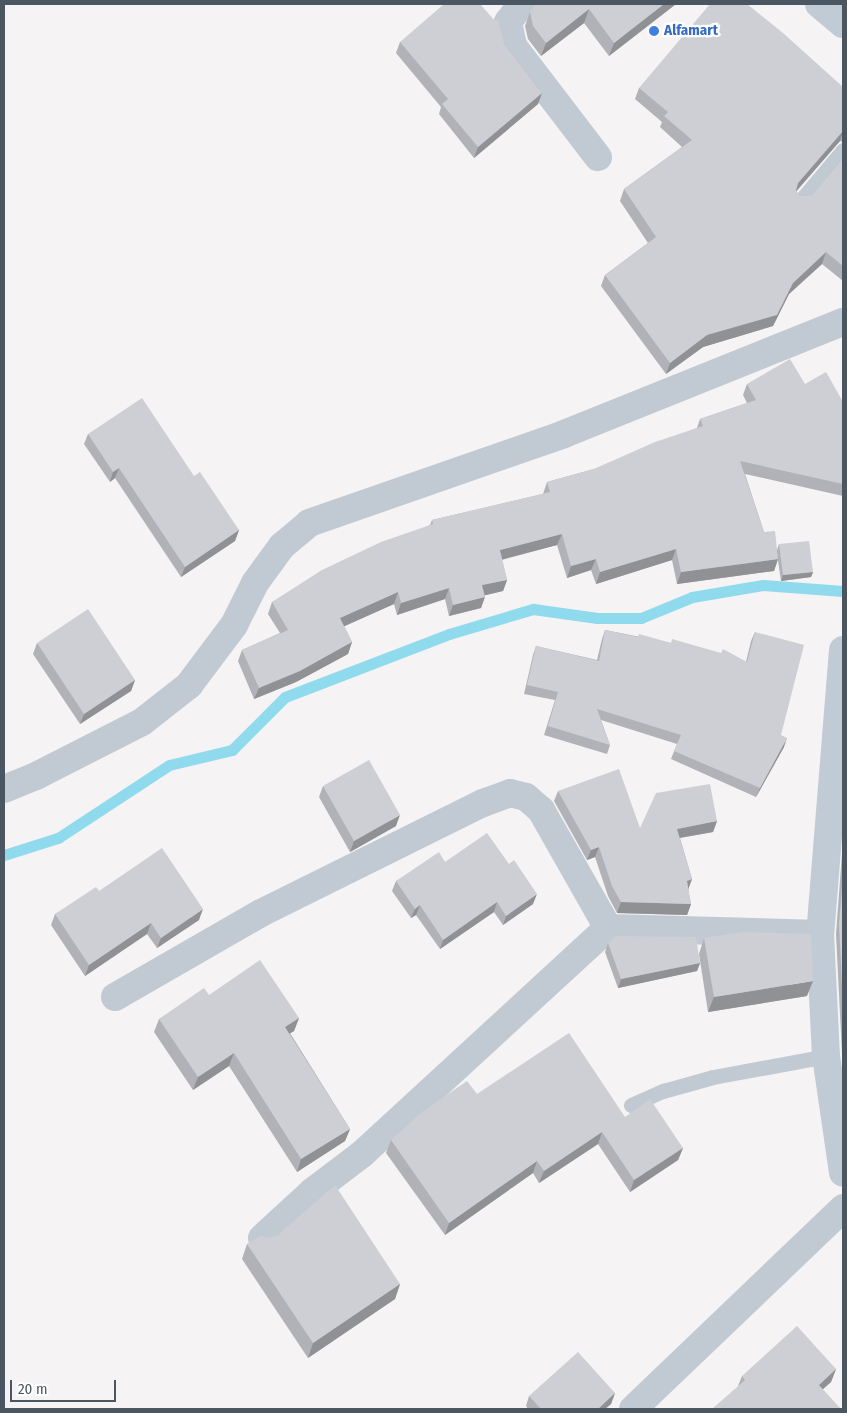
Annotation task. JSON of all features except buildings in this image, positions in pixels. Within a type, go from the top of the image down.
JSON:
[{"type":"main road","points":[[820,4],[843,24]]},
{"type":"main road","points":[[843,650],[820,934],[826,1056],[843,1174]]},
{"type":"street","points":[[522,4],[508,22],[513,46],[598,157]]},
{"type":"street","points":[[4,789],[36,776],[142,722],[190,684],[234,625],[255,583],[282,546],[308,523],[564,434],[843,322]]},
{"type":"street","points":[[115,997],[261,913],[483,803],[510,793],[526,797],[541,810],[608,928]]},
{"type":"street","points":[[262,1238],[312,1192],[362,1154],[608,928],[820,934]]},
{"type":"street","points":[[633,1409],[843,1208]]},
{"type":"lane","points":[[801,200],[843,150]]},
{"type":"lane","points":[[631,1105],[663,1091],[713,1077],[826,1056]]},
{"type":"waterway","points":[[4,855],[58,838],[169,765],[232,750],[285,697],[449,634],[533,609],[597,618],[641,618],[692,597],[763,585],[843,591]]},
{"type":"place","name":"Alfamart","points":[[654,31]]}]
